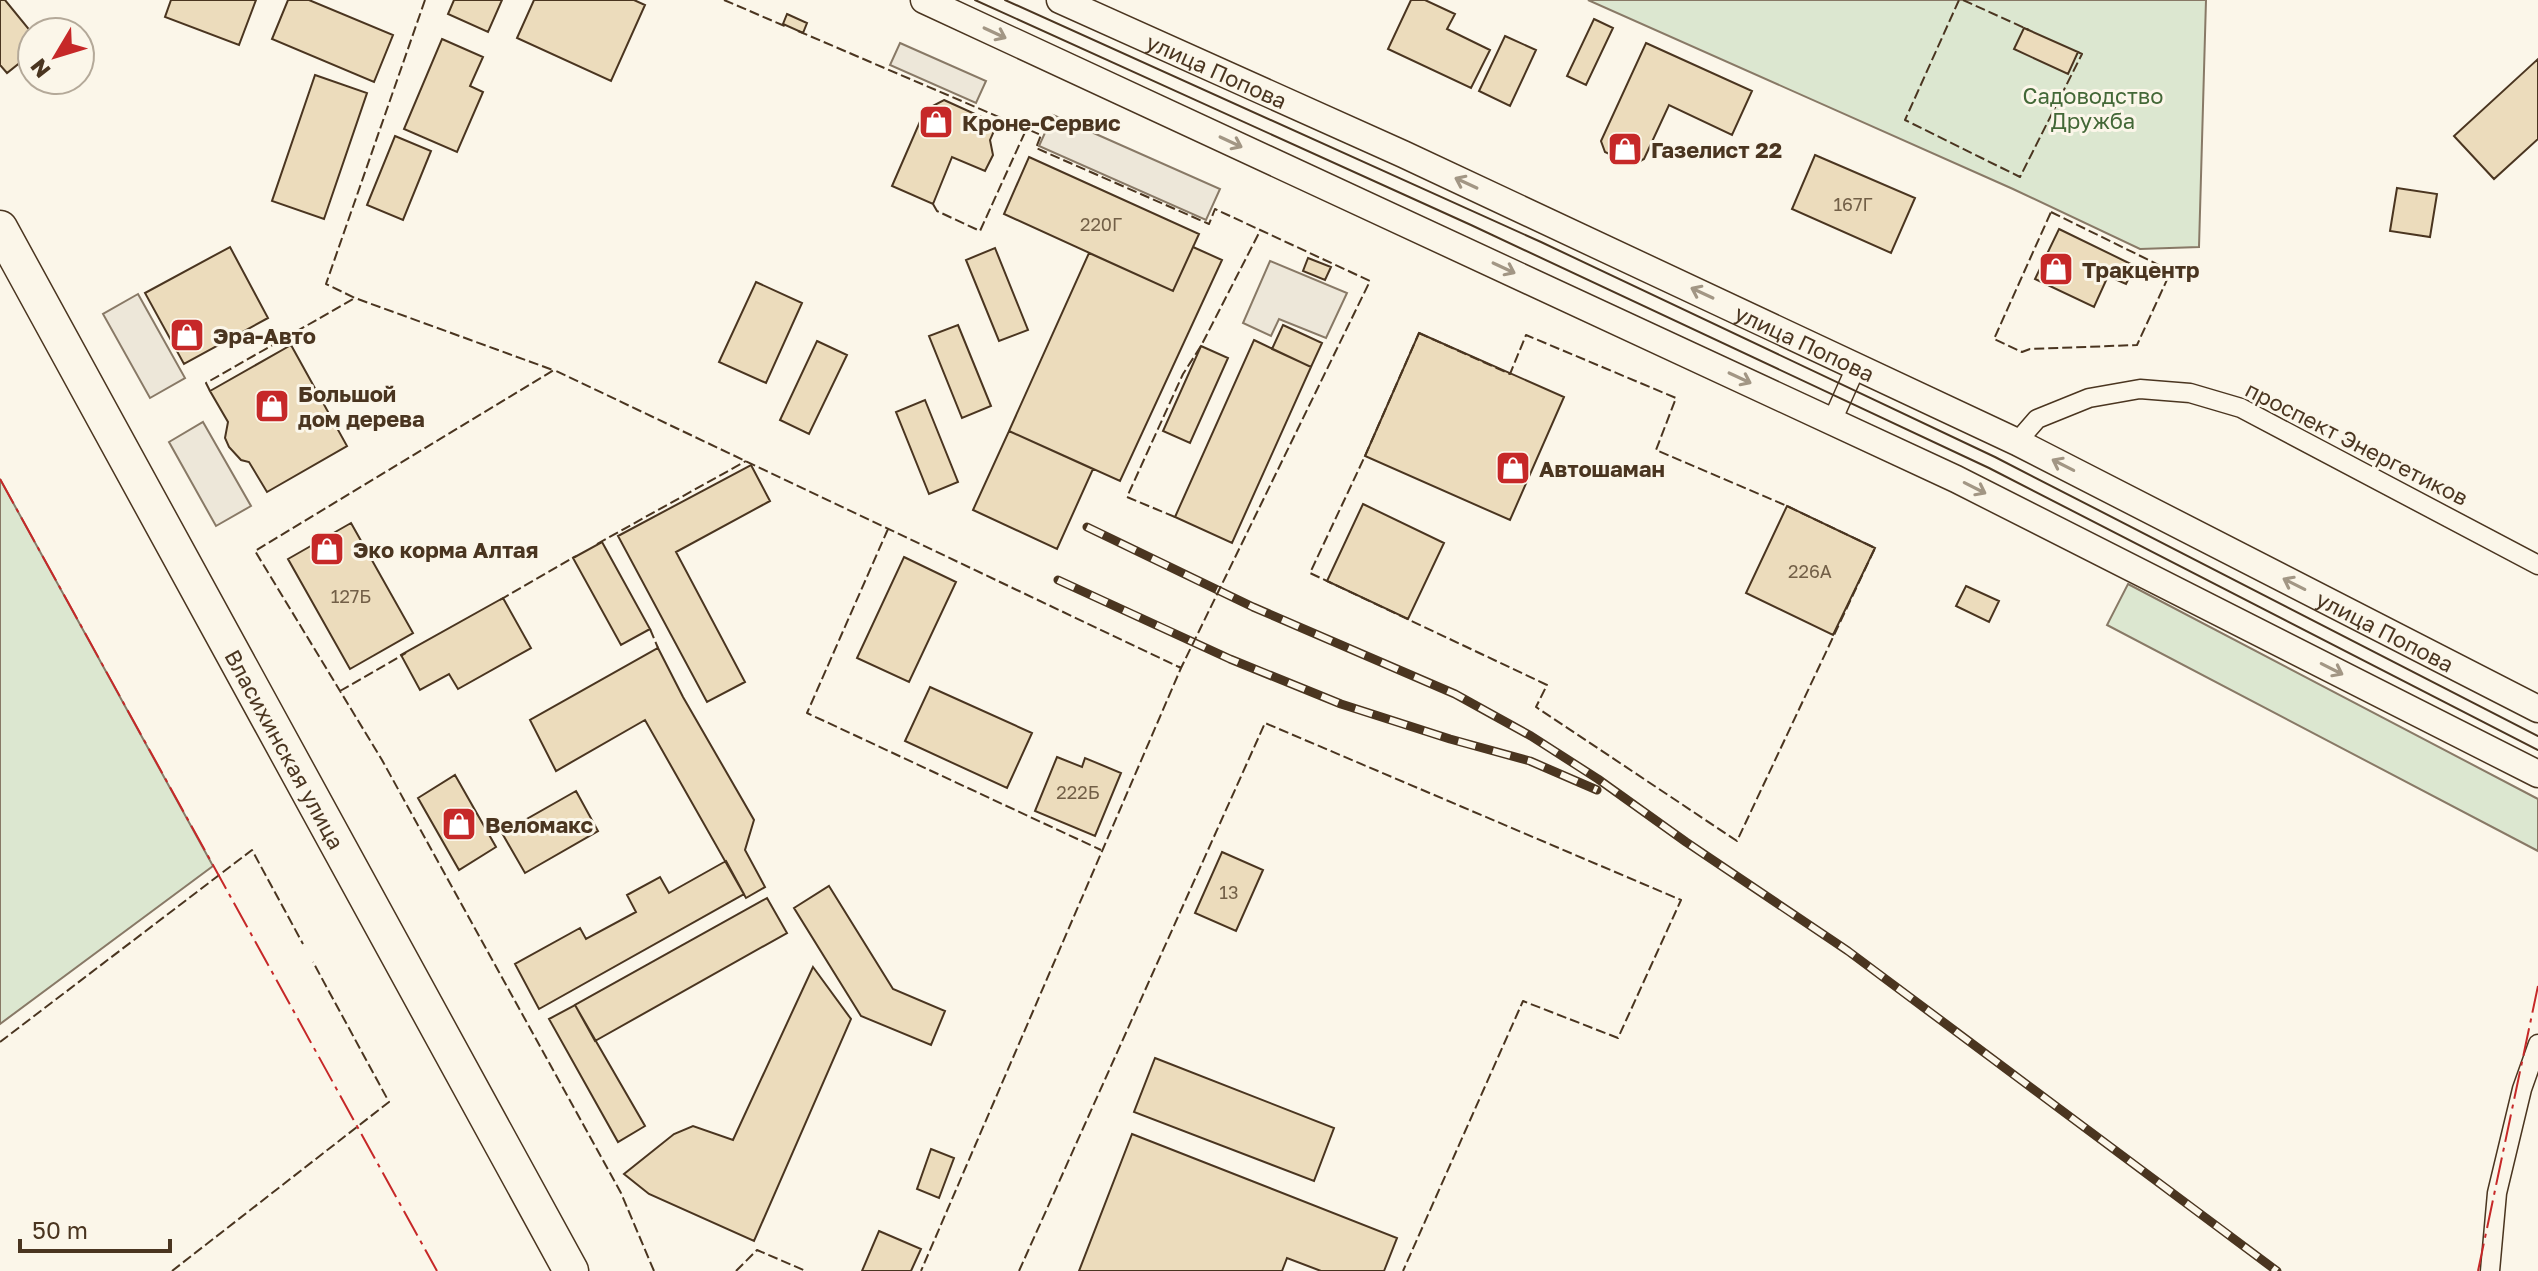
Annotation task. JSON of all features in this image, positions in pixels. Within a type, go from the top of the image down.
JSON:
[{"type":"highway","name":"Власихинская улица","points":[[0,228],[571,1271]]},
{"type":"main road","points":[[924,0],[1956,479],[2538,774]]},
{"type":"main road","name":"улица Попова","points":[[1060,0],[1403,154],[1857,365],[2017,442],[2538,709]]},
{"type":"street","points":[[1832,421],[1857,365]]},
{"type":"street","name":"проспект Энергетиков","points":[[2017,442],[2037,419],[2089,398],[2140,389],[2190,393],[2241,408],[2538,565]]},
{"type":"street","points":[[2490,1271],[2497,1193],[2522,1089],[2538,1044]]},
{"type":"green space","name":"Садоводство Дружба","points":[[1588,0],[2206,0],[2199,247],[2140,249],[2013,189]]},
{"type":"green space","points":[[0,479],[213,866],[0,1024]]},
{"type":"green space","points":[[2128,584],[2538,799],[2538,851],[2107,625]]},
{"type":"shaded area","points":[[900,43],[986,81],[976,103],[890,65]]},
{"type":"shaded area","points":[[1053,115],[1220,189],[1206,220],[1039,146]]},
{"type":"shaded area","points":[[1270,261],[1347,293],[1326,338],[1279,319],[1271,336],[1243,323]]},
{"type":"shaded area","points":[[138,294],[185,378],[150,398],[103,314]]},
{"type":"shaded area","points":[[203,422],[251,506],[216,526],[169,442]]},
{"type":"building","points":[[0,0],[5,0],[18,16],[16,66],[7,73],[0,65]]},
{"type":"building","points":[[171,0],[256,0],[239,45],[165,17]]},
{"type":"building","points":[[288,0],[309,0],[393,35],[374,82],[272,39]]},
{"type":"building","points":[[454,0],[502,0],[488,32],[448,14]]},
{"type":"building","points":[[534,0],[634,0],[645,5],[611,81],[517,38]]},
{"type":"building","points":[[1411,0],[1425,0],[1455,14],[1447,29],[1490,50],[1471,88],[1388,49]]},
{"type":"building","points":[[787,14],[807,23],[803,33],[783,24]]},
{"type":"building","points":[[1594,19],[1613,28],[1586,85],[1567,76]]},
{"type":"building","points":[[2024,28],[2078,52],[2068,74],[2014,49]]},
{"type":"building","points":[[1505,36],[1536,50],[1510,106],[1479,91]]},
{"type":"building","points":[[442,39],[483,57],[470,86],[483,92],[457,152],[404,129]]},
{"type":"building","points":[[1646,43],[1752,91],[1732,135],[1669,105],[1644,159],[1633,165],[1605,152],[1601,141]]},
{"type":"building","points":[[2538,59],[2538,139],[2494,179],[2454,136]]},
{"type":"building","points":[[315,75],[367,93],[324,219],[272,201]]},
{"type":"building","points":[[944,100],[997,124],[990,140],[993,155],[985,171],[952,157],[933,204],[892,186],[925,110]]},
{"type":"building","points":[[395,136],[431,151],[403,220],[367,205]]},
{"type":"building","points":[[1815,155],[1915,198],[1891,253],[1792,209]]},
{"type":"building","points":[[1029,157],[1199,234],[1173,291],[1004,214]]},
{"type":"building","points":[[2397,188],[2437,194],[2430,237],[2390,231]]},
{"type":"building","points":[[2059,229],[2135,266],[2126,284],[2108,276],[2094,307],[2035,279]]},
{"type":"building","points":[[230,247],[268,318],[184,364],[145,293]]},
{"type":"building","points":[[1193,247],[1222,260],[1120,481],[1009,431],[1089,253],[1173,291]]},
{"type":"building","points":[[995,248],[1028,330],[999,341],[966,260]]},
{"type":"building","points":[[1308,258],[1331,267],[1325,280],[1303,271]]},
{"type":"building","points":[[756,282],[802,303],[766,383],[719,362]]},
{"type":"building","points":[[958,325],[991,406],[962,418],[929,336]]},
{"type":"building","points":[[1283,325],[1322,343],[1311,367],[1272,349]]},
{"type":"building","points":[[1419,333],[1564,397],[1510,520],[1365,456]]},
{"type":"building","points":[[1254,340],[1311,367],[1232,543],[1175,517]]},
{"type":"building","points":[[817,341],[847,355],[809,434],[780,420]]},
{"type":"building","name":"Большой дом дерева","points":[[291,345],[347,446],[267,492],[249,462],[241,460],[229,447],[225,438],[228,422],[210,391]]},
{"type":"building","points":[[1201,346],[1228,358],[1190,443],[1163,431]]},
{"type":"building","points":[[925,400],[958,482],[929,494],[896,412]]},
{"type":"building","points":[[1009,431],[1093,469],[1057,549],[973,510]]},
{"type":"building","points":[[751,465],[770,501],[676,552],[745,682],[707,702],[618,536]]},
{"type":"building","points":[[1363,504],[1444,543],[1408,619],[1327,581]]},
{"type":"building","points":[[1787,506],[1875,548],[1833,635],[1746,593]]},
{"type":"building","points":[[351,523],[413,633],[350,669],[288,559]]},
{"type":"building","points":[[602,542],[650,629],[621,645],[573,558]]},
{"type":"building","points":[[904,557],[956,582],[909,682],[857,658]]},
{"type":"building","points":[[1966,586],[1999,601],[1989,622],[1956,606]]},
{"type":"building","points":[[503,598],[531,648],[458,689],[449,674],[420,690],[401,655]]},
{"type":"building","points":[[658,648],[754,820],[745,850],[765,887],[746,898],[645,720],[556,771],[530,720]]},
{"type":"building","points":[[930,687],[1032,733],[1007,788],[905,741]]},
{"type":"building","points":[[1057,757],[1082,767],[1085,758],[1121,773],[1095,836],[1035,811]]},
{"type":"building","points":[[455,775],[496,847],[459,870],[418,798]]},
{"type":"building","points":[[576,791],[598,831],[525,873],[502,833]]},
{"type":"building","points":[[1222,852],[1263,870],[1236,931],[1195,913]]},
{"type":"building","points":[[726,861],[744,894],[539,1009],[515,964],[580,928],[586,939],[636,912],[627,895],[660,877],[669,893]]},
{"type":"building","points":[[829,886],[893,989],[945,1011],[931,1045],[861,1016],[794,908]]},
{"type":"building","points":[[767,898],[787,933],[595,1041],[575,1005]]},
{"type":"building","points":[[813,967],[851,1019],[754,1241],[649,1194],[624,1174],[674,1134],[693,1126],[733,1140]]},
{"type":"building","points":[[575,1005],[645,1126],[618,1142],[549,1019]]},
{"type":"building","points":[[1155,1058],[1334,1128],[1314,1181],[1134,1112]]},
{"type":"building","points":[[1132,1134],[1397,1238],[1384,1271],[1321,1271],[1287,1258],[1282,1271],[1079,1271]]},
{"type":"building","points":[[931,1149],[954,1158],[939,1198],[917,1189]]},
{"type":"building","points":[[879,1231],[921,1249],[911,1271],[862,1271]]},
{"type":"tram line","points":[[975,0],[1471,225],[1989,468],[2538,750]]},
{"type":"tram line","points":[[1005,0],[1541,242],[1995,457],[2538,736]]},
{"type":"railway","points":[[1087,527],[1253,607],[1455,694],[1531,736],[1848,951],[2277,1271]]},
{"type":"railway","points":[[1058,580],[1230,659],[1341,704],[1530,761],[1597,790]]},
{"type":"fence","points":[[425,0],[326,284],[355,298],[553,370]]},
{"type":"fence","points":[[724,0],[787,27]]},
{"type":"fence","points":[[1959,0],[1905,120],[2020,177],[2082,54],[2076,51]]},
{"type":"fence","points":[[1963,0],[2029,30]]},
{"type":"fence","points":[[798,31],[1041,135],[1036,148],[1209,224],[1215,209],[1370,281],[1181,668],[1178,666]]},
{"type":"fence","points":[[933,204],[937,211],[980,231],[1026,130]]},
{"type":"fence","points":[[2051,212],[2171,271],[2137,345],[2030,349],[2022,352],[1994,339],[2051,212]]},
{"type":"fence","points":[[1175,517],[1127,497],[1183,374],[1201,346],[1260,231]]},
{"type":"fence","points":[[210,391],[206,383],[355,298]]},
{"type":"fence","points":[[1419,333],[1510,374],[1526,335],[1676,398],[1656,450],[1875,548],[1737,841],[1536,707],[1547,685],[1310,573],[1419,333]]},
{"type":"fence","points":[[654,1271],[621,1193],[382,760],[255,551],[554,370],[1181,668],[921,1271]]},
{"type":"fence","points":[[597,544],[746,461]]},
{"type":"fence","points":[[888,529],[807,713],[1101,850]]},
{"type":"fence","points":[[500,600],[576,556]]},
{"type":"fence","points":[[650,629],[658,648]]},
{"type":"fence","points":[[340,691],[406,653]]},
{"type":"fence","points":[[1019,1271],[1265,723],[1681,900],[1618,1038],[1523,1001],[1403,1271]]},
{"type":"fence","points":[[0,1042],[252,850],[303,944]]},
{"type":"fence","points":[[172,1271],[389,1102],[313,962]]},
{"type":"fence","points":[[736,1271],[757,1250],[806,1271]]},
{"type":"power","points":[[0,479],[437,1271]]},
{"type":"power","points":[[2478,1271],[2538,986]]},
{"type":"place","name":"Кроне-Сервис","points":[[936,122]]},
{"type":"place","name":"Газелист 22","points":[[1625,149]]},
{"type":"place","name":"Тракцентр","points":[[2056,269]]},
{"type":"place","name":"Эра-Авто","points":[[187,335]]},
{"type":"place","name":"Большой дом дерева","points":[[272,406]]},
{"type":"place","name":"Автошаман","points":[[1513,468]]},
{"type":"place","name":"Эко корма Алтая","points":[[327,549]]},
{"type":"place","name":"Веломакс","points":[[459,824]]}]
